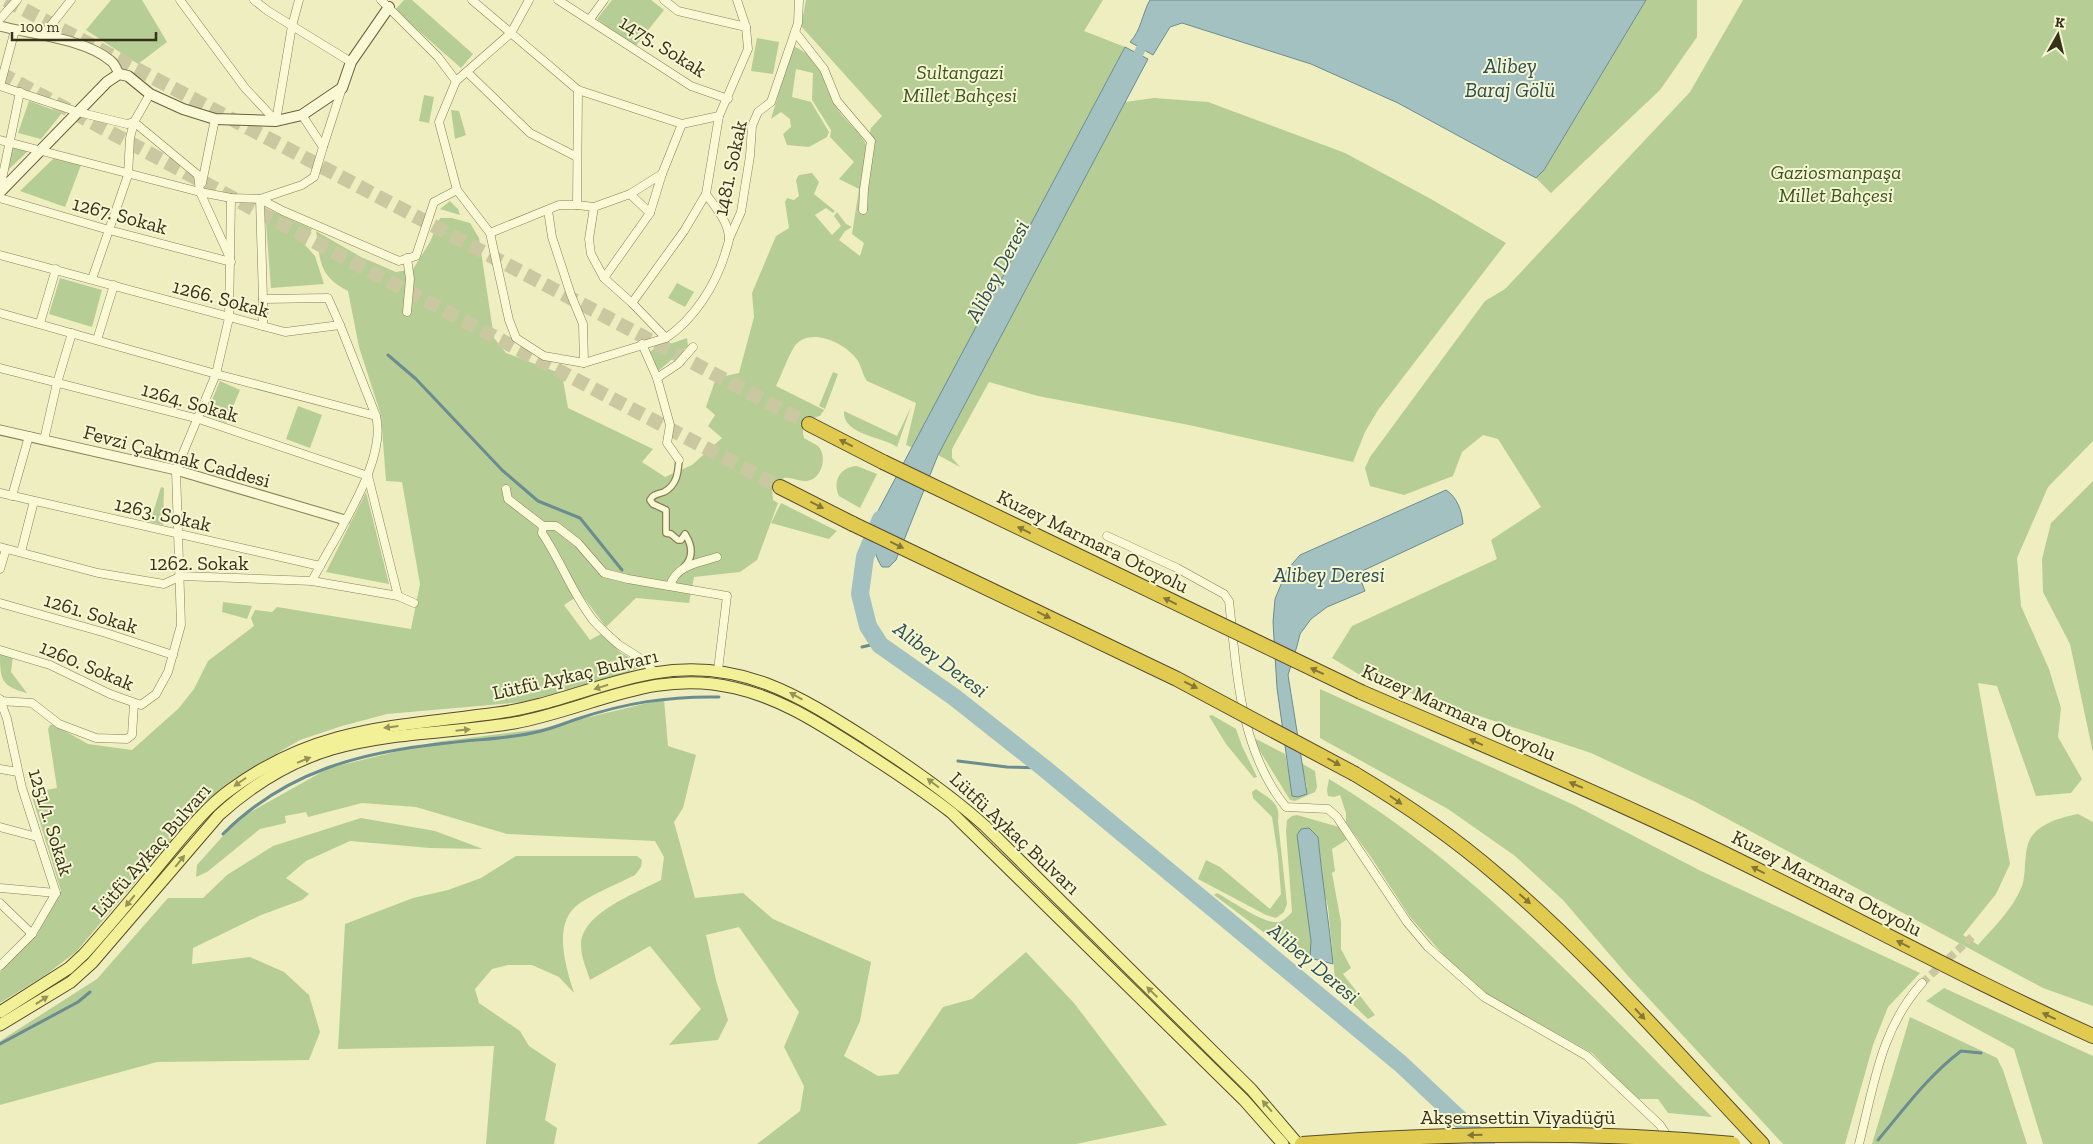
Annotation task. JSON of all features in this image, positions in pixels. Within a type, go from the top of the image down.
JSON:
[{"type":"highway","name":"Kuzey Marmara Otoyolu","points":[[809,424],[883,462],[1361,692],[1630,808],[1756,868],[2017,1002],[2093,1036]]},
{"type":"highway","points":[[780,487],[1177,679],[1355,774],[1458,843],[1532,906],[1634,1008],[1762,1144]]},
{"type":"highway","name":"Akşemsettin Viyadüğü","points":[[1302,1144],[1444,1136],[1543,1135],[1733,1144]]},
{"type":"main road","points":[[0,192],[108,82],[119,74],[128,76],[150,94],[183,109],[215,119],[276,121],[302,116],[342,88],[351,62],[388,2]]},
{"type":"main road","points":[[716,685],[718,670]]},
{"type":"main road","name":"Lütfü Aykaç Bulvarı","points":[[0,1012],[54,978],[79,958],[199,818],[227,792],[268,764],[294,751],[352,732],[517,711],[654,673],[718,670],[759,680],[784,689],[820,709],[928,779],[961,804],[992,832],[1252,1089],[1298,1144]]},
{"type":"main road","name":"Lütfü Aykaç Bulvarı","points":[[0,1025],[71,982],[92,963],[208,828],[238,798],[274,773],[331,749],[364,742],[521,722],[635,689],[661,684],[716,685],[759,694],[784,704],[920,788],[952,813],[1244,1100],[1283,1144]]},
{"type":"main road","points":[[155,870],[164,880]]},
{"type":"street","points":[[0,19],[16,0]]},
{"type":"street","points":[[44,34],[71,0]]},
{"type":"street","points":[[180,0],[245,88],[276,121]]},
{"type":"street","points":[[254,0],[351,62]]},
{"type":"street","points":[[276,121],[292,26],[299,0]]},
{"type":"street","points":[[529,0],[510,33],[456,81],[439,122],[458,190],[490,233],[516,338],[544,356],[584,363],[666,338]]},
{"type":"street","name":"1475. Sokak","points":[[558,0],[691,86],[728,98]]},
{"type":"street","points":[[590,19],[604,0]]},
{"type":"street","points":[[664,0],[678,10],[746,27]]},
{"type":"street","points":[[632,303],[684,231],[706,194],[719,116],[748,49],[746,27],[737,0]]},
{"type":"street","name":"1481. Sokak","points":[[666,338],[677,331],[693,314],[718,275],[729,238],[741,212],[750,156],[752,126],[758,112],[770,102],[798,23],[799,0]]},
{"type":"street","points":[[475,1],[578,90],[682,124],[719,116]]},
{"type":"street","points":[[388,2],[438,57],[456,81]]},
{"type":"street","points":[[0,26],[44,34],[88,49],[112,61],[119,74]]},
{"type":"street","points":[[15,30],[0,86],[78,112],[127,124],[134,122]]},
{"type":"street","points":[[795,32],[824,69],[837,101],[870,141],[863,210]]},
{"type":"street","points":[[467,72],[530,133],[577,157]]},
{"type":"street","points":[[0,140],[128,175],[200,192],[231,198],[260,199],[302,185],[314,177],[342,88]]},
{"type":"street","points":[[577,205],[578,90]]},
{"type":"street","points":[[0,188],[20,92]]},
{"type":"street","points":[[92,278],[128,175],[130,138],[134,122],[150,94]]},
{"type":"street","points":[[302,116],[323,147]]},
{"type":"street","points":[[200,192],[215,119]]},
{"type":"street","points":[[134,122],[198,175],[200,192],[231,262]]},
{"type":"street","points":[[604,278],[650,213],[662,174],[682,124]]},
{"type":"street","points":[[490,233],[559,205],[594,207],[630,194],[662,174]]},
{"type":"street","points":[[260,199],[283,211],[399,261],[416,256],[434,202],[458,190]]},
{"type":"street","points":[[630,194],[650,213]]},
{"type":"street","points":[[706,194],[723,217],[729,238]]},
{"type":"street","name":"1267. Sokak","points":[[0,198],[109,230],[231,262]]},
{"type":"street","points":[[176,470],[199,419],[216,374],[229,318],[231,198]]},
{"type":"street","points":[[260,199],[263,326]]},
{"type":"street","points":[[594,207],[589,239],[591,254],[604,278],[632,303],[666,338]]},
{"type":"street","points":[[548,210],[552,237],[571,295],[584,324],[584,363]]},
{"type":"street","name":"1266. Sokak","points":[[0,255],[92,278],[229,318],[285,332],[340,325]]},
{"type":"street","points":[[407,258],[410,279],[407,312]]},
{"type":"street","points":[[40,323],[56,269]]},
{"type":"street","points":[[97,340],[114,285]]},
{"type":"street","points":[[263,299],[328,298],[379,427],[376,454],[368,476],[312,581]]},
{"type":"street","points":[[0,313],[216,374],[376,416]]},
{"type":"street","points":[[44,440],[57,382],[72,333]]},
{"type":"street","points":[[642,344],[657,378],[670,425],[667,443],[679,460],[679,472],[672,487],[651,496],[650,500],[653,504],[666,510],[668,516],[666,533],[671,534],[678,540],[681,540],[685,534],[691,555],[684,567],[672,577],[670,586]]},
{"type":"street","points":[[657,378],[678,364],[693,347]]},
{"type":"street","name":"1264. Sokak","points":[[0,368],[199,419],[368,476]]},
{"type":"street","name":"Fevzi Çakmak Caddesi","points":[[0,430],[176,470],[345,520]]},
{"type":"street","points":[[12,496],[29,436]]},
{"type":"street","name":"1260. Sokak","points":[[0,650],[50,666],[134,704],[141,705],[156,694],[168,672],[180,625],[181,576],[176,470]]},
{"type":"street","points":[[368,476],[398,596]]},
{"type":"street","points":[[506,489],[508,499],[543,526],[556,526],[578,543],[604,573],[727,596],[718,670]]},
{"type":"street","name":"1263. Sokak","points":[[0,493],[320,566]]},
{"type":"street","points":[[21,552],[34,501]]},
{"type":"street","points":[[543,526],[542,533],[557,556],[573,591],[594,621],[617,643],[650,667],[654,673]]},
{"type":"street","points":[[1107,536],[1177,568],[1224,594],[1228,601],[1237,674],[1248,737],[1272,787],[1286,807],[1328,809],[1358,846],[1407,922],[1428,947],[1484,997],[1587,1056],[1660,1125],[1672,1144]]},
{"type":"street","points":[[0,569],[3,548]]},
{"type":"street","name":"1262. Sokak","points":[[3,548],[98,574],[164,584],[181,576],[312,581],[398,596],[414,603]]},
{"type":"street","points":[[684,567],[717,557]]},
{"type":"street","name":"1261. Sokak","points":[[0,603],[106,633],[173,655]]},
{"type":"street","points":[[0,701],[32,703],[60,724],[96,738],[127,739],[132,735],[134,704]]},
{"type":"street","name":"1251/1. Sokak","points":[[0,701],[7,719],[18,772],[56,893],[32,934],[0,966]]},
{"type":"street","points":[[0,768],[18,772]]},
{"type":"street","points":[[0,827],[37,837]]},
{"type":"street","points":[[0,888],[56,893]]},
{"type":"street","points":[[0,902],[32,934]]},
{"type":"street","points":[[1859,1144],[1885,1041],[1905,1002],[1922,983]]},
{"type":"green space","points":[[111,0],[142,0],[167,42],[138,64],[86,30]]},
{"type":"green space","points":[[404,0],[412,0],[473,54],[461,68],[395,10]]},
{"type":"green space","points":[[612,0],[651,0],[664,10],[634,48],[597,19]]},
{"type":"green space","name":"Sultangazi Millet Bahçesi","points":[[806,0],[1103,0],[1084,31],[1125,47],[913,448],[906,445],[916,403],[867,381],[859,362],[850,351],[842,346],[825,338],[816,337],[800,341],[791,352],[776,386],[824,410],[820,416],[806,423],[803,430],[804,438],[818,446],[821,450],[823,455],[822,467],[820,472],[812,479],[804,481],[784,478],[772,488],[773,500],[778,503],[757,560],[740,572],[694,577],[689,603],[636,598],[606,627],[581,594],[564,605],[590,640],[603,633],[620,652],[644,666],[613,678],[523,702],[387,714],[300,740],[245,772],[200,806],[76,952],[44,976],[0,1003],[0,972],[36,936],[61,891],[31,793],[57,788],[48,729],[50,725],[54,725],[88,744],[132,750],[178,709],[194,689],[208,661],[254,626],[251,618],[255,610],[272,612],[277,607],[411,629],[420,584],[402,482],[386,481],[381,415],[359,347],[348,291],[331,280],[326,273],[320,259],[316,231],[361,257],[396,272],[413,269],[430,242],[440,218],[452,218],[470,223],[479,238],[494,338],[506,353],[562,374],[568,408],[653,449],[642,462],[665,477],[692,465],[722,438],[708,426],[715,415],[706,407],[716,378],[739,373],[754,317],[752,293],[776,236],[789,228],[785,202],[787,198],[794,200],[799,196],[796,180],[799,175],[812,173],[819,182],[814,194],[835,211],[833,213],[826,208],[815,215],[832,235],[841,226],[834,216],[837,212],[846,224],[852,227],[845,231],[839,240],[860,256],[864,243],[852,234],[859,189],[839,179],[854,162],[830,137],[831,130],[812,100],[813,73],[796,69],[792,97],[811,102],[829,132],[827,137],[809,147],[787,145],[783,134],[791,127],[790,119],[781,112],[771,119],[793,46],[804,52],[817,64],[835,105],[867,146],[871,128],[882,116],[801,26]]},
{"type":"green space","points":[[1646,0],[1697,0],[1697,37],[1660,90],[1551,193],[1536,178],[1544,170]]},
{"type":"green space","name":"Gaziosmanpaşa Millet Bahçesi","points":[[1743,0],[2093,0],[2093,441],[2048,487],[2017,558],[2021,606],[2049,669],[2061,708],[2058,737],[2082,779],[2071,793],[2036,796],[1997,686],[1978,683],[2010,864],[1996,894],[1963,935],[1978,945],[2008,910],[2022,886],[2026,853],[2030,840],[2040,828],[2055,820],[2078,814],[2093,822],[2093,1006],[2043,988],[1694,801],[1591,753],[1365,678],[1332,658],[1352,626],[1497,559],[1491,540],[1541,507],[1498,439],[1483,435],[1462,452],[1453,476],[1404,495],[1370,486],[1365,468],[1370,457],[1485,301],[1505,289],[1690,92]]},
{"type":"green space","points":[[757,38],[779,42],[773,74],[751,71]]},
{"type":"green space","points":[[424,95],[434,97],[429,123],[419,121]]},
{"type":"green space","points":[[1154,98],[1208,102],[1345,153],[1431,199],[1506,243],[1378,410],[1365,432],[1353,462],[1189,425],[1038,396],[989,382],[952,449],[952,458],[960,467],[938,455],[1125,102]]},
{"type":"green space","points":[[29,101],[62,113],[41,139],[18,133]]},
{"type":"green space","points":[[451,110],[459,111],[466,135],[455,139]]},
{"type":"green space","points":[[12,147],[28,151],[6,172]]},
{"type":"green space","points":[[54,158],[81,165],[65,207],[20,191]]},
{"type":"green space","points":[[450,201],[458,209],[460,215],[440,209]]},
{"type":"green space","points":[[272,211],[312,229],[305,245],[315,256],[324,284],[271,288],[266,223]]},
{"type":"green space","points":[[60,278],[102,290],[92,327],[49,314]]},
{"type":"green space","points":[[677,283],[694,292],[685,307],[668,298]]},
{"type":"green space","points":[[687,338],[688,346],[658,371],[650,351]]},
{"type":"green space","points":[[833,372],[838,374],[825,409],[819,406]]},
{"type":"green space","points":[[220,381],[240,390],[226,423],[206,414]]},
{"type":"green space","points":[[298,406],[322,415],[310,448],[286,439]]},
{"type":"green space","points":[[911,407],[897,447],[856,430],[845,419],[844,411],[897,436]]},
{"type":"green space","points":[[857,466],[877,474],[860,508],[839,496],[836,485],[842,472]]},
{"type":"green space","points":[[2093,481],[2093,753],[2070,644],[2043,592],[2042,559],[2051,523]]},
{"type":"green space","points":[[161,487],[164,488],[163,525],[150,522]]},
{"type":"green space","points":[[366,492],[389,584],[326,572]]},
{"type":"green space","points":[[781,503],[837,531],[829,539],[771,523]]},
{"type":"green space","points":[[223,602],[252,606],[247,619],[222,612]]},
{"type":"green space","points":[[0,653],[13,656],[11,672],[27,693],[12,688],[4,680],[1,670]]},
{"type":"green space","points":[[1320,689],[1574,805],[1701,871],[1920,973],[1888,1007],[1873,1045],[1845,1144],[1783,1144],[1628,976],[1563,900],[1515,856],[1448,809],[1320,738]]},
{"type":"green space","points":[[664,699],[668,746],[696,755],[683,808],[674,822],[695,898],[743,893],[773,919],[871,962],[860,1021],[844,1056],[878,1076],[898,1074],[943,1007],[972,999],[1026,952],[1074,1003],[1167,1125],[1076,1144],[757,1144],[800,1111],[804,1086],[784,1047],[799,1012],[739,927],[706,935],[716,980],[728,1020],[718,1040],[669,1045],[701,1009],[650,946],[590,980],[582,955],[583,934],[600,914],[625,898],[661,880],[664,857],[655,841],[507,834],[416,807],[362,803],[308,817],[306,812],[285,816],[286,823],[260,829],[207,872],[196,877],[197,865],[238,819],[329,768],[436,742],[540,729]]},
{"type":"green space","points":[[1212,715],[1236,729],[1257,777],[1254,778],[1226,744],[1209,716]]},
{"type":"green space","points":[[1256,739],[1285,754],[1293,796],[1307,787],[1301,763],[1315,771],[1317,787],[1315,792],[1295,801],[1290,800],[1255,743]]},
{"type":"green space","points":[[1329,779],[1383,814],[1434,852],[1483,893],[1531,936],[1712,1117],[1668,1113],[1658,1099],[1637,1099],[1592,1053],[1486,994],[1447,959],[1410,917],[1371,857],[1346,823],[1346,813],[1340,795],[1328,796]]},
{"type":"green space","points":[[1256,789],[1273,802],[1278,809],[1287,904],[1284,912],[1276,918],[1266,915],[1198,879],[1206,860],[1220,867],[1270,909],[1281,894],[1272,817],[1253,798],[1252,792]]},
{"type":"green space","points":[[1297,815],[1339,827],[1348,839],[1332,849],[1335,871],[1332,873],[1341,922],[1341,949],[1351,968],[1343,974],[1375,1015],[1368,1019],[1345,997],[1335,979],[1328,907],[1324,891],[1318,837],[1297,835],[1311,941],[1310,958],[1294,955],[1214,895],[1217,893],[1265,920],[1279,922],[1288,916],[1292,912],[1286,831],[1287,820]]},
{"type":"green space","points":[[361,818],[435,831],[483,849],[430,848],[350,841],[306,861],[286,878],[309,894],[302,900],[261,915],[193,948],[192,964],[250,957],[284,972],[309,995],[320,1032],[309,1060],[157,1062],[0,1105],[0,1041],[97,979],[168,898],[203,898],[227,875],[273,846]]},
{"type":"green space","points":[[516,856],[637,856],[642,860],[641,867],[635,875],[580,903],[571,911],[563,933],[563,945],[567,971],[574,993],[559,977],[532,965],[508,965],[492,969],[475,989],[479,1003],[520,1031],[529,1046],[556,1064],[545,1120],[557,1128],[554,1144],[486,1144],[494,1046],[338,1049],[345,924],[413,898],[448,890],[481,878]]},
{"type":"green space","points":[[1944,988],[2093,1056],[2093,1144],[2043,1144],[2014,1049],[1926,1001]]},
{"type":"green space","points":[[1910,1017],[1997,1058],[2003,1070],[2027,1144],[1872,1144]]},
{"type":"water","name":"Alibey Baraj Gölü","points":[[1150,0],[1646,0],[1544,170],[1536,178],[1398,103],[1311,64],[1182,23],[1170,27],[1153,55],[1130,42],[1137,33]]},
{"type":"water","points":[[1125,47],[1148,59],[938,455],[896,560],[889,567],[882,567],[878,561],[873,540],[874,525],[878,511]]},
{"type":"water","name":"Alibey Deresi","points":[[1446,490],[1453,496],[1458,505],[1463,524],[1358,573],[1365,591],[1327,607],[1311,619],[1300,634],[1288,675],[1307,794],[1298,797],[1292,796],[1277,688],[1273,622],[1275,599],[1287,570],[1300,555]]},
{"type":"water","name":"Alibey Deresi","points":[[1309,828],[1318,837],[1333,964],[1310,958],[1311,941],[1297,835],[1301,829]]},
{"type":"waterway","name":"Alibey Deresi","points":[[1132,66],[1144,43]]},
{"type":"waterway","points":[[388,355],[416,379],[502,470],[538,501],[580,518],[622,570]]},
{"type":"waterway","name":"Alibey Deresi","points":[[881,519],[865,557],[860,594],[868,626],[880,645],[954,697],[1044,768],[1401,1064],[1486,1144]]},
{"type":"waterway","points":[[862,647],[879,643]]},
{"type":"waterway","points":[[223,834],[247,812],[272,794],[326,768],[355,759],[415,747],[530,734],[595,713],[664,699],[719,697]]},
{"type":"waterway","points":[[958,761],[1007,767],[1044,768]]},
{"type":"waterway","points":[[0,1044],[78,1002],[90,992]]},
{"type":"waterway","points":[[1878,1140],[1917,1093],[1949,1061],[1961,1051],[1981,1053]]},
{"type":"tunnel","points":[[6,0],[809,424]]},
{"type":"tunnel","points":[[0,73],[326,248],[780,487]]},
{"type":"tunnel","points":[[1922,983],[1972,937]]}]
